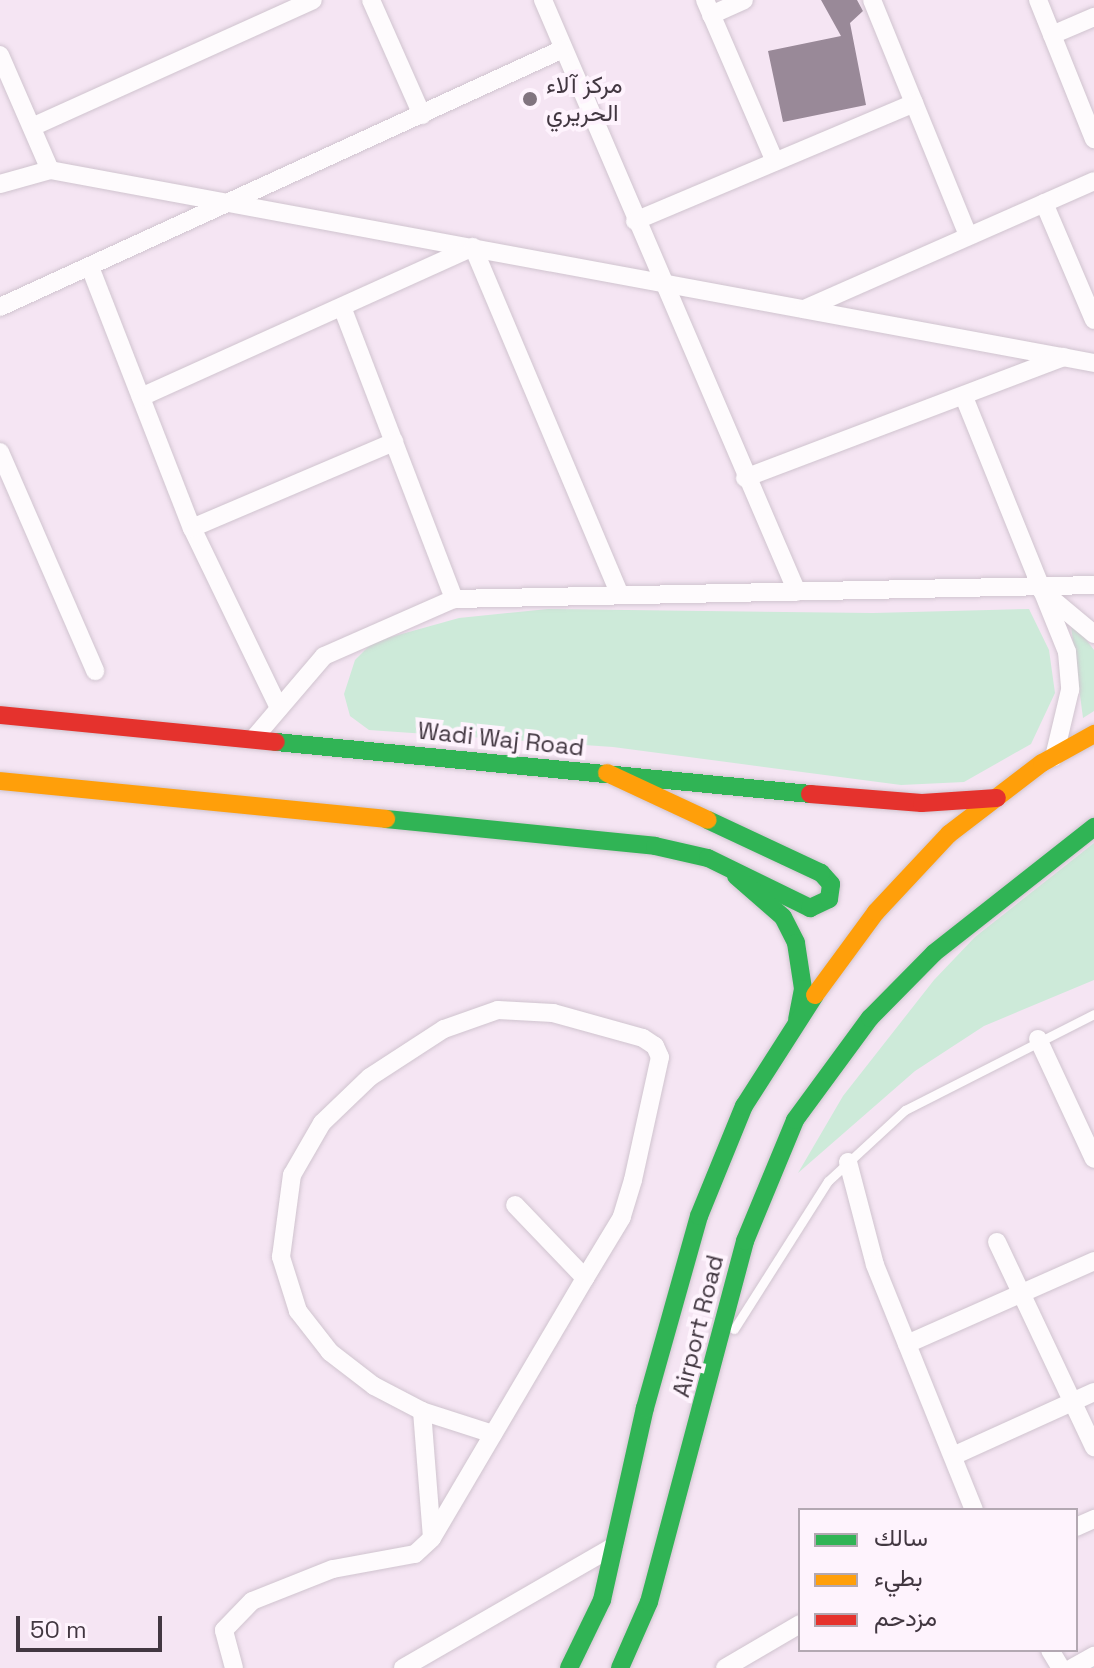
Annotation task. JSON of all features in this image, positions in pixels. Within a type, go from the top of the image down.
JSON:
[{"type":"main road","name":"Wadi Waj Road","points":[[0,715],[922,803],[997,798]]},
{"type":"main road","points":[[797,1020],[876,912],[949,834],[1054,757],[1094,734]]},
{"type":"main road","points":[[607,773],[821,873],[831,892],[824,904],[810,908],[736,876]]},
{"type":"main road","points":[[0,781],[655,846],[708,858],[736,876],[783,917],[796,943],[803,989],[797,1020]]},
{"type":"main road","name":"Airport Road","points":[[620,1668],[649,1602],[745,1241],[795,1120],[870,1018],[934,953],[1094,827]]},
{"type":"main road","name":"Airport Road","points":[[569,1668],[602,1600],[699,1216],[744,1106],[797,1020]]},
{"type":"street","points":[[32,127],[313,0]]},
{"type":"street","points":[[371,0],[422,115]]},
{"type":"street","points":[[543,0],[660,282],[797,592]]},
{"type":"street","points":[[744,0],[708,7],[775,162]]},
{"type":"street","points":[[872,0],[968,235]]},
{"type":"street","points":[[1038,0],[1094,139]]},
{"type":"street","points":[[1052,35],[1094,17]]},
{"type":"street","points":[[0,307],[232,204],[563,49]]},
{"type":"street","points":[[0,55],[50,170]]},
{"type":"street","points":[[635,221],[914,103]]},
{"type":"street","points":[[0,184],[50,170],[1094,363]]},
{"type":"street","points":[[804,309],[1094,181]]},
{"type":"street","points":[[1044,203],[1094,320]]},
{"type":"street","points":[[141,397],[473,247]]},
{"type":"street","points":[[473,247],[619,593]]},
{"type":"street","points":[[90,267],[192,528],[279,708]]},
{"type":"street","points":[[342,307],[454,599]]},
{"type":"street","points":[[745,478],[1064,357]]},
{"type":"street","points":[[964,397],[1067,652],[1069,677],[1065,724],[1054,757]]},
{"type":"street","points":[[192,528],[394,442]]},
{"type":"street","points":[[0,452],[95,671]]},
{"type":"street","points":[[254,738],[324,656],[454,599],[619,593],[1040,589],[1094,585]]},
{"type":"street","points":[[1040,589],[1094,634]]},
{"type":"street","points":[[234,1668],[224,1630],[252,1601],[333,1569],[415,1554],[432,1538],[622,1217],[660,1057],[655,1046],[553,1013],[498,1010],[444,1029],[370,1077],[322,1123],[292,1175],[281,1257],[298,1311],[330,1352],[374,1386],[422,1411],[493,1434]]},
{"type":"street","points":[[1038,1039],[1088,1132],[1094,1159]]},
{"type":"street","points":[[848,1162],[875,1265],[973,1508]]},
{"type":"street","points":[[515,1205],[585,1278]]},
{"type":"street","points":[[997,1242],[1094,1447]]},
{"type":"street","points":[[907,1344],[1094,1261]]},
{"type":"street","points":[[953,1456],[1094,1392]]},
{"type":"street","points":[[422,1411],[432,1538]]},
{"type":"street","points":[[403,1668],[614,1546]]},
{"type":"street","points":[[725,1668],[798,1625]]},
{"type":"street","points":[[1072,1668],[1094,1656]]},
{"type":"lane","points":[[714,1364],[763,1275],[828,1181],[848,1162],[905,1110],[1038,1039],[1094,1014]]},
{"type":"green space","points":[[548,609],[873,613],[1029,609],[1049,650],[1055,693],[1031,744],[964,782],[901,785],[613,747],[369,730],[350,716],[344,694],[355,660],[373,642],[459,618]]},
{"type":"green space","points":[[1070,618],[1094,650],[1094,711],[1083,718]]},
{"type":"green space","points":[[1094,843],[1094,980],[984,1026],[915,1071],[798,1173],[843,1096],[934,980],[975,937]]},
{"type":"building","points":[[821,0],[857,0],[863,11],[850,23],[866,105],[783,122],[768,51],[841,36]]},
{"type":"traffic: fast","points":[[276,742],[810,794]]},
{"type":"traffic: fast","points":[[386,819],[655,846],[708,858],[810,908],[829,899],[831,884],[821,873],[708,820]]},
{"type":"traffic: fast","points":[[620,1668],[649,1602],[745,1241],[795,1120],[870,1018],[934,953],[1094,827]]},
{"type":"traffic: fast","points":[[736,876],[783,917],[796,943],[803,989],[797,1019]]},
{"type":"traffic: fast","points":[[569,1668],[602,1600],[645,1408],[699,1216],[744,1106],[815,995]]},
{"type":"traffic: slow","points":[[815,995],[876,912],[949,834],[1042,763],[1094,734]]},
{"type":"traffic: slow","points":[[607,773],[708,820]]},
{"type":"traffic: slow","points":[[0,781],[386,819]]},
{"type":"traffic: jam","points":[[0,715],[276,742]]},
{"type":"traffic: jam","points":[[810,794],[922,803],[997,798]]},
{"type":"place","name":"مركز آلاء الحريري","points":[[530,99]]}]
